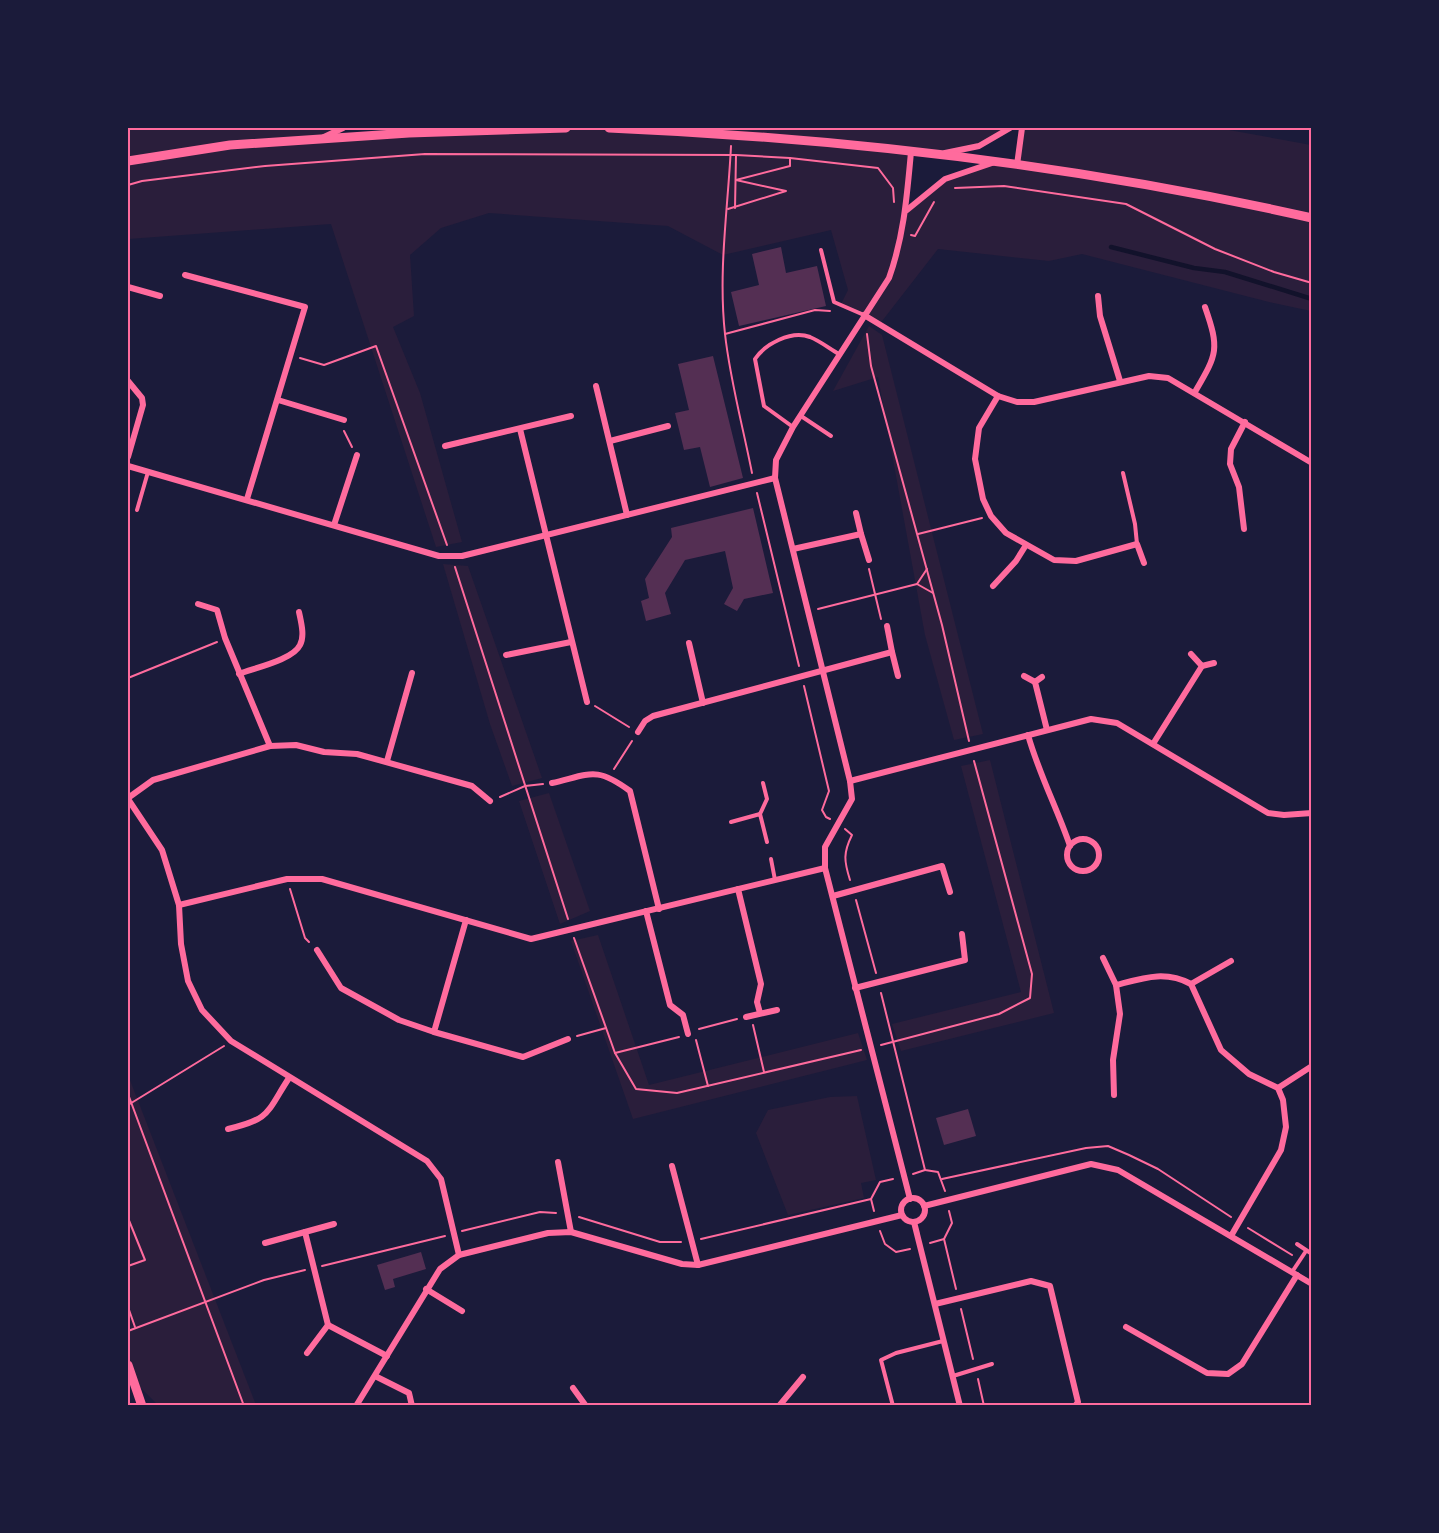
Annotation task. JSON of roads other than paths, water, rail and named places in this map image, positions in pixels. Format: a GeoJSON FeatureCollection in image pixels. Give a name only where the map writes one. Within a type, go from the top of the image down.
{"type":"FeatureCollection","features":[{"type":"Feature","properties":{"kind":"street"},"geometry":{"type":"LineString","coordinates":[[320,138],[343,128]]}},
{"type":"Feature","properties":{"kind":"street"},"geometry":{"type":"LineString","coordinates":[[128,161],[230,145],[409,130],[566,128]]}},
{"type":"Feature","properties":{"kind":"street"},"geometry":{"type":"LineString","coordinates":[[609,128],[797,140],[1017,165],[1232,200],[1311,218]]}},
{"type":"Feature","properties":{"kind":"street"},"geometry":{"type":"LineString","coordinates":[[936,155],[979,146],[1010,128]]}},
{"type":"Feature","properties":{"kind":"street"},"geometry":{"type":"LineString","coordinates":[[1017,165],[1022,128]]}},
{"type":"Feature","properties":{"kind":"street"},"geometry":{"type":"LineString","coordinates":[[910,152],[907,210],[889,278],[793,427],[776,460],[775,478],[810,611],[850,781],[852,799],[825,847],[825,867],[910,1198]]}},
{"type":"Feature","properties":{"kind":"street"},"geometry":{"type":"LineString","coordinates":[[907,210],[945,179],[994,163]]}},
{"type":"Feature","properties":{"kind":"street"},"geometry":{"type":"LineString","coordinates":[[185,275],[305,308],[247,499]]}},
{"type":"Feature","properties":{"kind":"street"},"geometry":{"type":"LineString","coordinates":[[128,287],[160,297]]}},
{"type":"Feature","properties":{"kind":"street"},"geometry":{"type":"LineString","coordinates":[[1098,296],[1100,316],[1120,381]]}},
{"type":"Feature","properties":{"kind":"street"},"geometry":{"type":"LineString","coordinates":[[1195,392],[1215,358],[1214,331],[1205,307]]}},
{"type":"Feature","properties":{"kind":"street"},"geometry":{"type":"LineString","coordinates":[[864,315],[998,396],[1017,402],[1034,402],[1149,376],[1168,378],[1311,463]]}},
{"type":"Feature","properties":{"kind":"street"},"geometry":{"type":"LineString","coordinates":[[128,381],[142,398],[143,405],[128,458]]}},
{"type":"Feature","properties":{"kind":"street"},"geometry":{"type":"LineString","coordinates":[[596,386],[627,515]]}},
{"type":"Feature","properties":{"kind":"street"},"geometry":{"type":"LineString","coordinates":[[998,396],[979,428],[975,459],[983,499],[991,516],[1006,533],[1054,560],[1076,561],[1137,544],[1144,563]]}},
{"type":"Feature","properties":{"kind":"street"},"geometry":{"type":"LineString","coordinates":[[278,400],[344,420]]}},
{"type":"Feature","properties":{"kind":"street"},"geometry":{"type":"LineString","coordinates":[[445,446],[571,416]]}},
{"type":"Feature","properties":{"kind":"street"},"geometry":{"type":"LineString","coordinates":[[1244,529],[1239,487],[1230,464],[1231,449],[1245,422]]}},
{"type":"Feature","properties":{"kind":"street"},"geometry":{"type":"LineString","coordinates":[[610,441],[668,426]]}},
{"type":"Feature","properties":{"kind":"street"},"geometry":{"type":"LineString","coordinates":[[520,429],[587,702]]}},
{"type":"Feature","properties":{"kind":"street"},"geometry":{"type":"LineString","coordinates":[[334,525],[357,455]]}},
{"type":"Feature","properties":{"kind":"street"},"geometry":{"type":"LineString","coordinates":[[128,466],[439,556],[462,556],[775,478]]}},
{"type":"Feature","properties":{"kind":"street"},"geometry":{"type":"LineString","coordinates":[[856,513],[869,560]]}},
{"type":"Feature","properties":{"kind":"street"},"geometry":{"type":"LineString","coordinates":[[793,549],[861,534]]}},
{"type":"Feature","properties":{"kind":"street"},"geometry":{"type":"LineString","coordinates":[[993,586],[1016,561],[1026,545]]}},
{"type":"Feature","properties":{"kind":"street"},"geometry":{"type":"LineString","coordinates":[[198,604],[217,610],[239,674],[270,746]]}},
{"type":"Feature","properties":{"kind":"street"},"geometry":{"type":"LineString","coordinates":[[239,674],[290,656],[300,646],[303,632],[299,612]]}},
{"type":"Feature","properties":{"kind":"street"},"geometry":{"type":"LineString","coordinates":[[886,626],[898,676]]}},
{"type":"Feature","properties":{"kind":"street"},"geometry":{"type":"LineString","coordinates":[[506,655],[572,642]]}},
{"type":"Feature","properties":{"kind":"street"},"geometry":{"type":"LineString","coordinates":[[689,643],[703,703]]}},
{"type":"Feature","properties":{"kind":"street"},"geometry":{"type":"LineString","coordinates":[[638,732],[645,721],[653,716],[892,652]]}},
{"type":"Feature","properties":{"kind":"street"},"geometry":{"type":"LineString","coordinates":[[1191,654],[1202,666]]}},
{"type":"Feature","properties":{"kind":"street"},"geometry":{"type":"LineString","coordinates":[[1153,744],[1202,666],[1214,663]]}},
{"type":"Feature","properties":{"kind":"street"},"geometry":{"type":"LineString","coordinates":[[387,761],[412,673]]}},
{"type":"Feature","properties":{"kind":"street"},"geometry":{"type":"LineString","coordinates":[[1024,676],[1035,682],[1047,730]]}},
{"type":"Feature","properties":{"kind":"street"},"geometry":{"type":"LineString","coordinates":[[1035,682],[1042,677]]}},
{"type":"Feature","properties":{"kind":"street"},"geometry":{"type":"LineString","coordinates":[[850,781],[1091,719],[1117,723],[1268,813],[1284,815],[1311,813]]}},
{"type":"Feature","properties":{"kind":"street"},"geometry":{"type":"LineString","coordinates":[[1028,735],[1038,771],[1056,806],[1070,846],[1068,860],[1075,868],[1084,870],[1097,862],[1099,852],[1094,843],[1078,840],[1070,846]]}},
{"type":"Feature","properties":{"kind":"street"},"geometry":{"type":"LineString","coordinates":[[459,1255],[441,1179],[427,1161],[231,1041],[202,1010],[188,981],[181,944],[179,905],[162,850],[128,799],[153,780],[270,746],[296,745],[324,752],[357,753],[387,761],[472,786],[490,801]]}},
{"type":"Feature","properties":{"kind":"street"},"geometry":{"type":"LineString","coordinates":[[552,783],[598,772],[610,776],[630,791],[659,909]]}},
{"type":"Feature","properties":{"kind":"street"},"geometry":{"type":"LineString","coordinates":[[833,896],[942,866],[950,892]]}},
{"type":"Feature","properties":{"kind":"street"},"geometry":{"type":"LineString","coordinates":[[179,905],[287,879],[322,879],[531,939],[572,931],[825,867]]}},
{"type":"Feature","properties":{"kind":"street"},"geometry":{"type":"LineString","coordinates":[[738,889],[761,984],[757,1002],[760,1013]]}},
{"type":"Feature","properties":{"kind":"street"},"geometry":{"type":"LineString","coordinates":[[646,911],[670,1005],[682,1015],[688,1034]]}},
{"type":"Feature","properties":{"kind":"street"},"geometry":{"type":"LineString","coordinates":[[434,1032],[466,920]]}},
{"type":"Feature","properties":{"kind":"street"},"geometry":{"type":"LineString","coordinates":[[855,988],[965,960],[962,934]]}},
{"type":"Feature","properties":{"kind":"street"},"geometry":{"type":"LineString","coordinates":[[318,950],[341,988],[399,1020],[523,1057],[568,1040]]}},
{"type":"Feature","properties":{"kind":"street"},"geometry":{"type":"LineString","coordinates":[[1103,958],[1116,985],[1120,1014],[1113,1060],[1114,1095]]}},
{"type":"Feature","properties":{"kind":"street"},"geometry":{"type":"LineString","coordinates":[[1191,984],[1231,961]]}},
{"type":"Feature","properties":{"kind":"street"},"geometry":{"type":"LineString","coordinates":[[1116,985],[1159,974],[1179,977],[1191,984],[1221,1050],[1249,1074],[1278,1088],[1284,1100],[1286,1127],[1281,1150],[1231,1236]]}},
{"type":"Feature","properties":{"kind":"street"},"geometry":{"type":"LineString","coordinates":[[746,1017],[777,1010]]}},
{"type":"Feature","properties":{"kind":"street"},"geometry":{"type":"LineString","coordinates":[[1278,1088],[1311,1066]]}},
{"type":"Feature","properties":{"kind":"street"},"geometry":{"type":"LineString","coordinates":[[228,1129],[253,1123],[265,1117],[289,1078]]}},
{"type":"Feature","properties":{"kind":"street"},"geometry":{"type":"LineString","coordinates":[[558,1162],[571,1232]]}},
{"type":"Feature","properties":{"kind":"street"},"geometry":{"type":"LineString","coordinates":[[924,1206],[1091,1164],[1118,1170],[1311,1284]]}},
{"type":"Feature","properties":{"kind":"street"},"geometry":{"type":"LineString","coordinates":[[672,1166],[698,1265]]}},
{"type":"Feature","properties":{"kind":"street"},"geometry":{"type":"LineString","coordinates":[[910,1198],[917,1199],[924,1206],[923,1217],[914,1222],[907,1221],[902,1215],[903,1203],[910,1198]]}},
{"type":"Feature","properties":{"kind":"street"},"geometry":{"type":"LineString","coordinates":[[356,1406],[426,1289],[440,1269],[459,1255],[548,1233],[571,1232],[682,1264],[698,1265],[902,1215]]}},
{"type":"Feature","properties":{"kind":"street"},"geometry":{"type":"LineString","coordinates":[[914,1222],[922,1246],[960,1406]]}},
{"type":"Feature","properties":{"kind":"street"},"geometry":{"type":"LineString","coordinates":[[265,1243],[334,1224]]}},
{"type":"Feature","properties":{"kind":"street"},"geometry":{"type":"LineString","coordinates":[[305,1232],[328,1325],[387,1356]]}},
{"type":"Feature","properties":{"kind":"street"},"geometry":{"type":"LineString","coordinates":[[1126,1327],[1207,1373],[1228,1374],[1242,1364],[1295,1274]]}},
{"type":"Feature","properties":{"kind":"street"},"geometry":{"type":"LineString","coordinates":[[935,1304],[1031,1281],[1050,1286],[1078,1402],[1075,1406]]}},
{"type":"Feature","properties":{"kind":"street"},"geometry":{"type":"LineString","coordinates":[[426,1289],[462,1311]]}},
{"type":"Feature","properties":{"kind":"street"},"geometry":{"type":"LineString","coordinates":[[307,1353],[328,1325]]}},
{"type":"Feature","properties":{"kind":"street"},"geometry":{"type":"LineString","coordinates":[[128,1365],[130,1382],[142,1406]]}},
{"type":"Feature","properties":{"kind":"street"},"geometry":{"type":"LineString","coordinates":[[375,1376],[409,1393],[412,1406]]}},
{"type":"Feature","properties":{"kind":"street"},"geometry":{"type":"LineString","coordinates":[[779,1406],[803,1377]]}},
{"type":"Feature","properties":{"kind":"street"},"geometry":{"type":"LineString","coordinates":[[573,1388],[586,1406]]}},
{"type":"Feature","properties":{"kind":"street"},"geometry":{"type":"LineString","coordinates":[[137,1393],[150,1406]]}},
{"type":"Feature","properties":{"kind":"lane"},"geometry":{"type":"LineString","coordinates":[[821,250],[831,298],[840,306],[864,315]]}},
{"type":"Feature","properties":{"kind":"lane"},"geometry":{"type":"LineString","coordinates":[[793,427],[764,406],[755,359],[763,348],[773,342],[799,335],[810,337],[839,354]]}},
{"type":"Feature","properties":{"kind":"lane"},"geometry":{"type":"LineString","coordinates":[[800,415],[831,436]]}},
{"type":"Feature","properties":{"kind":"lane"},"geometry":{"type":"LineString","coordinates":[[137,510],[148,472]]}},
{"type":"Feature","properties":{"kind":"lane"},"geometry":{"type":"LineString","coordinates":[[1123,473],[1135,524],[1137,544]]}},
{"type":"Feature","properties":{"kind":"lane"},"geometry":{"type":"LineString","coordinates":[[763,783],[767,800],[760,814],[767,842]]}},
{"type":"Feature","properties":{"kind":"lane"},"geometry":{"type":"LineString","coordinates":[[731,822],[760,814]]}},
{"type":"Feature","properties":{"kind":"lane"},"geometry":{"type":"LineString","coordinates":[[771,859],[775,880]]}},
{"type":"Feature","properties":{"kind":"lane"},"geometry":{"type":"LineString","coordinates":[[1297,1244],[1311,1254]]}},
{"type":"Feature","properties":{"kind":"lane"},"geometry":{"type":"LineString","coordinates":[[1295,1274],[1306,1251]]}},
{"type":"Feature","properties":{"kind":"lane"},"geometry":{"type":"LineString","coordinates":[[893,1406],[881,1360],[896,1353],[944,1341]]}},
{"type":"Feature","properties":{"kind":"lane"},"geometry":{"type":"LineString","coordinates":[[952,1376],[992,1364]]}},
{"type":"Feature","properties":{"kind":"waterway"},"geometry":{"type":"LineString","coordinates":[[1111,247],[1194,268],[1225,272],[1312,299]]}}]}
